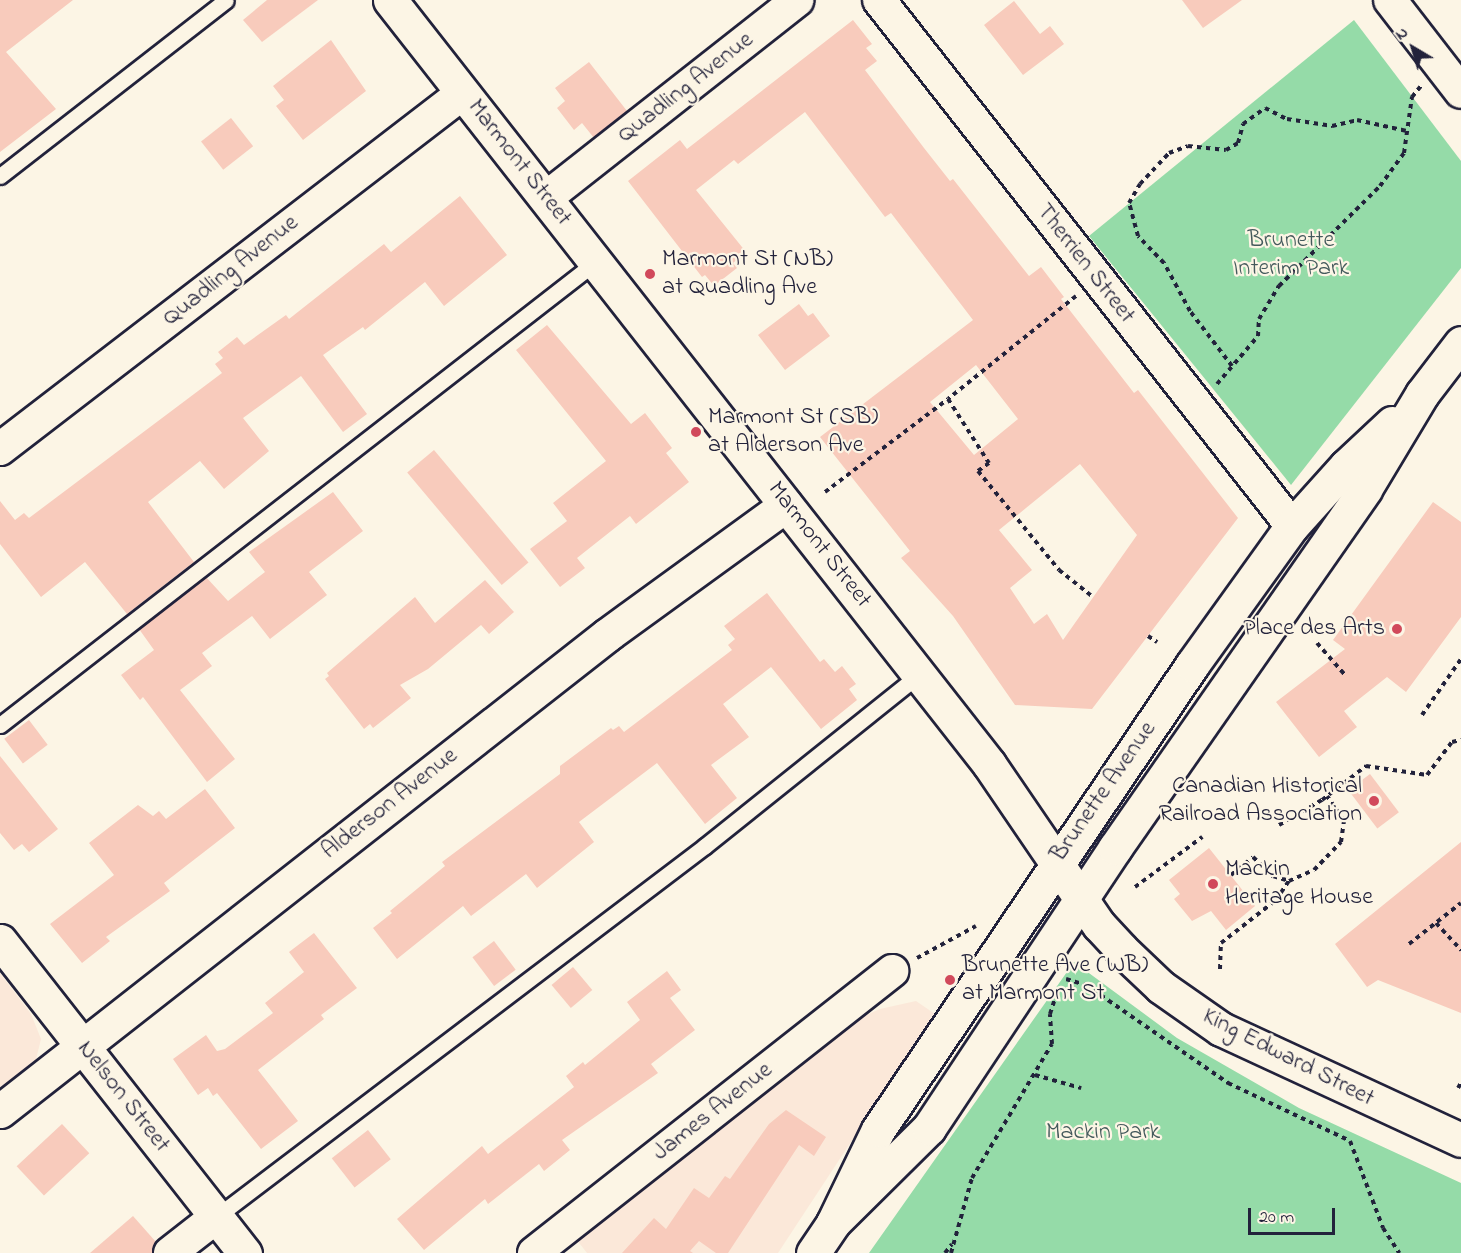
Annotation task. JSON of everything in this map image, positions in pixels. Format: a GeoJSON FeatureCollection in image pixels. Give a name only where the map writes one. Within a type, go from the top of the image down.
{"type":"FeatureCollection","features":[{"type":"Feature","properties":{"kind":"main road","name":"Marmont Street"},"geometry":{"type":"LineString","coordinates":[[390,0],[920,674],[1058,858],[1083,899]]}},
{"type":"Feature","properties":{"kind":"main road","name":"Brunette Avenue"},"geometry":{"type":"LineString","coordinates":[[833,1223],[929,1128],[1083,899],[1365,489],[1422,394],[1461,344]]}},
{"type":"Feature","properties":{"kind":"main road","name":"Brunette Avenue"},"geometry":{"type":"LineString","coordinates":[[813,1253],[833,1223],[878,1130],[1058,858],[1292,526],[1346,466],[1422,394]]}},
{"type":"Feature","properties":{"kind":"main road","name":"Alderson Avenue"},"geometry":{"type":"LineString","coordinates":[[0,1111],[607,635],[786,505]]}},
{"type":"Feature","properties":{"kind":"main road","name":"King Edward Street"},"geometry":{"type":"LineString","coordinates":[[1083,899],[1104,930],[1137,966],[1221,1029],[1461,1140]]}},
{"type":"Feature","properties":{"kind":"main road","name":"Nelson Street"},"geometry":{"type":"LineString","coordinates":[[0,941],[245,1253]]}},
{"type":"Feature","properties":{"kind":"street","name":"Quadling Avenue"},"geometry":{"type":"LineString","coordinates":[[546,198],[798,0]]}},
{"type":"Feature","properties":{"kind":"street","name":"Therrien Street"},"geometry":{"type":"LineString","coordinates":[[879,0],[1292,526]]}},
{"type":"Feature","properties":{"kind":"street"},"geometry":{"type":"LineString","coordinates":[[1390,0],[1461,92]]}},
{"type":"Feature","properties":{"kind":"street","name":"Quadling Avenue"},"geometry":{"type":"LineString","coordinates":[[0,448],[463,93]]}},
{"type":"Feature","properties":{"kind":"street","name":"James Avenue"},"geometry":{"type":"LineString","coordinates":[[534,1253],[892,971]]}},
{"type":"Feature","properties":{"kind":"street"},"geometry":{"type":"LineString","coordinates":[[170,1253],[216,1217]]}},
{"type":"Feature","properties":{"kind":"lane"},"geometry":{"type":"LineString","coordinates":[[0,176],[226,0]]}},
{"type":"Feature","properties":{"kind":"lane"},"geometry":{"type":"LineString","coordinates":[[0,725],[597,261]]}},
{"type":"Feature","properties":{"kind":"lane"},"geometry":{"type":"LineString","coordinates":[[216,1217],[705,846],[920,674]]}},
{"type":"Feature","properties":{"kind":"path"},"geometry":{"type":"LineString","coordinates":[[1200,410],[1232,366],[1258,336],[1260,319],[1279,286],[1326,243],[1392,170],[1404,153],[1412,97],[1439,63]]}},
{"type":"Feature","properties":{"kind":"path"},"geometry":{"type":"LineString","coordinates":[[1232,366],[1190,311],[1164,263],[1138,236],[1130,203],[1140,184],[1169,153],[1204,145],[1226,150],[1238,143],[1243,124],[1265,108],[1287,119],[1332,126],[1357,120],[1407,131]]}},
{"type":"Feature","properties":{"kind":"path"},"geometry":{"type":"LineString","coordinates":[[825,492],[948,399],[1097,279]]}},
{"type":"Feature","properties":{"kind":"path"},"geometry":{"type":"LineString","coordinates":[[948,399],[990,463],[978,471],[1059,570],[1093,597]]}},
{"type":"Feature","properties":{"kind":"path"},"geometry":{"type":"LineString","coordinates":[[1148,636],[1157,642]]}},
{"type":"Feature","properties":{"kind":"path"},"geometry":{"type":"LineString","coordinates":[[1317,642],[1346,676]]}},
{"type":"Feature","properties":{"kind":"path"},"geometry":{"type":"LineString","coordinates":[[1422,715],[1461,659]]}},
{"type":"Feature","properties":{"kind":"path"},"geometry":{"type":"LineString","coordinates":[[1279,825],[1327,796],[1366,766],[1427,775],[1452,742],[1461,740]]}},
{"type":"Feature","properties":{"kind":"path"},"geometry":{"type":"LineString","coordinates":[[1220,969],[1221,943],[1276,900],[1289,881],[1314,870],[1341,842],[1344,821],[1327,796]]}},
{"type":"Feature","properties":{"kind":"path"},"geometry":{"type":"LineString","coordinates":[[1135,887],[1202,837]]}},
{"type":"Feature","properties":{"kind":"path"},"geometry":{"type":"LineString","coordinates":[[1231,875],[1253,857],[1273,876],[1289,881]]}},
{"type":"Feature","properties":{"kind":"path"},"geometry":{"type":"LineString","coordinates":[[1409,944],[1461,903]]}},
{"type":"Feature","properties":{"kind":"path"},"geometry":{"type":"LineString","coordinates":[[1436,923],[1461,950]]}},
{"type":"Feature","properties":{"kind":"path"},"geometry":{"type":"LineString","coordinates":[[892,971],[980,924]]}},
{"type":"Feature","properties":{"kind":"path"},"geometry":{"type":"LineString","coordinates":[[1058,979],[1077,980],[1228,1083],[1350,1141],[1383,1228],[1400,1253]]}},
{"type":"Feature","properties":{"kind":"path"},"geometry":{"type":"LineString","coordinates":[[951,1253],[972,1178],[1052,1044],[1050,1014],[1056,996]]}},
{"type":"Feature","properties":{"kind":"path"},"geometry":{"type":"LineString","coordinates":[[1035,1075],[1082,1088]]}},
{"type":"Feature","properties":{"kind":"path"},"geometry":{"type":"LineString","coordinates":[[1458,1088],[1461,1083]]}},
{"type":"Feature","properties":{"kind":"path"},"geometry":{"type":"LineString","coordinates":[[945,1253],[952,1244]]}},
{"type":"Feature","properties":{"kind":"shaded area"},"geometry":{"type":"Polygon","coordinates":[[[0,973],[31,1014],[41,1039],[36,1059],[0,1089],[0,973]]]}},
{"type":"Feature","properties":{"kind":"shaded area"},"geometry":{"type":"Polygon","coordinates":[[[916,1001],[935,1014],[778,1253],[587,1253],[573,1235],[848,1023],[880,1009],[916,1001]]]}},
{"type":"Feature","properties":{"kind":"green space","name":"Brunette Interim Park"},"geometry":{"type":"Polygon","coordinates":[[[1354,20],[1461,161],[1461,268],[1291,485],[1089,236],[1354,20]]]}},
{"type":"Feature","properties":{"kind":"green space","name":"Mackin Park"},"geometry":{"type":"Polygon","coordinates":[[[1074,962],[1177,1038],[1299,1108],[1461,1183],[1461,1253],[869,1253],[1074,962]]]}},
{"type":"Feature","properties":{"kind":"building"},"geometry":{"type":"Polygon","coordinates":[[[0,0],[73,0],[6,52],[56,109],[0,152],[0,0]]]}},
{"type":"Feature","properties":{"kind":"building"},"geometry":{"type":"Polygon","coordinates":[[[267,0],[318,0],[262,42],[243,20],[267,0]]]}},
{"type":"Feature","properties":{"kind":"building"},"geometry":{"type":"Polygon","coordinates":[[[1182,0],[1242,0],[1203,28],[1182,0]]]}},
{"type":"Feature","properties":{"kind":"building"},"geometry":{"type":"Polygon","coordinates":[[[1014,1],[1040,34],[1050,26],[1064,44],[1023,75],[984,25],[1014,1]]]}},
{"type":"Feature","properties":{"kind":"building"},"geometry":{"type":"Polygon","coordinates":[[[853,20],[872,44],[866,48],[877,61],[865,70],[924,148],[950,181],[953,179],[1029,276],[1041,267],[1064,297],[1061,299],[1134,393],[1138,390],[1238,518],[1092,709],[1015,705],[953,616],[901,558],[910,551],[820,437],[973,320],[891,213],[885,217],[805,112],[738,164],[734,160],[696,190],[746,252],[733,263],[737,268],[714,286],[705,275],[702,277],[628,181],[680,140],[687,149],[853,20]],[[976,365],[930,402],[974,455],[1018,419],[976,365]],[[1080,464],[999,530],[1032,570],[1010,588],[1034,624],[1047,614],[1063,640],[1137,535],[1080,464]]]}},
{"type":"Feature","properties":{"kind":"building"},"geometry":{"type":"Polygon","coordinates":[[[331,40],[366,91],[303,140],[276,106],[284,100],[273,86],[331,40]]]}},
{"type":"Feature","properties":{"kind":"building"},"geometry":{"type":"Polygon","coordinates":[[[589,62],[627,111],[594,138],[582,123],[574,130],[557,108],[565,101],[555,88],[589,62]]]}},
{"type":"Feature","properties":{"kind":"building"},"geometry":{"type":"Polygon","coordinates":[[[231,118],[253,146],[223,170],[201,141],[231,118]]]}},
{"type":"Feature","properties":{"kind":"building"},"geometry":{"type":"Polygon","coordinates":[[[460,196],[507,255],[444,306],[425,282],[365,330],[363,327],[323,355],[367,414],[343,432],[301,376],[243,418],[269,451],[224,489],[200,461],[148,502],[194,562],[127,614],[85,562],[41,597],[0,544],[0,501],[15,520],[24,513],[29,518],[222,373],[215,364],[223,358],[218,352],[237,337],[244,345],[286,315],[289,319],[384,244],[391,252],[460,196]]]}},
{"type":"Feature","properties":{"kind":"building"},"geometry":{"type":"Polygon","coordinates":[[[799,304],[808,316],[813,313],[830,336],[785,370],[758,335],[799,304]]]}},
{"type":"Feature","properties":{"kind":"building"},"geometry":{"type":"Polygon","coordinates":[[[547,325],[631,424],[645,413],[672,448],[666,453],[689,482],[636,524],[630,516],[577,558],[585,568],[560,587],[530,549],[567,521],[553,503],[606,461],[516,350],[547,325]]]}},
{"type":"Feature","properties":{"kind":"building"},"geometry":{"type":"Polygon","coordinates":[[[434,450],[528,563],[502,585],[407,472],[434,450]]]}},
{"type":"Feature","properties":{"kind":"building"},"geometry":{"type":"Polygon","coordinates":[[[333,492],[363,531],[309,572],[327,595],[270,639],[252,616],[202,653],[212,666],[180,690],[235,759],[207,782],[143,697],[140,700],[121,675],[154,650],[139,629],[206,577],[228,601],[265,572],[249,552],[333,492]]]}},
{"type":"Feature","properties":{"kind":"building","name":"Place des Arts"},"geometry":{"type":"Polygon","coordinates":[[[1433,502],[1461,522],[1461,617],[1406,692],[1387,677],[1344,711],[1357,727],[1319,757],[1276,702],[1345,649],[1333,640],[1433,502]]]}},
{"type":"Feature","properties":{"kind":"building"},"geometry":{"type":"Polygon","coordinates":[[[485,580],[514,612],[489,634],[481,625],[428,669],[400,685],[411,698],[373,728],[370,724],[364,729],[325,679],[329,676],[327,673],[415,597],[435,623],[485,580]]]}},
{"type":"Feature","properties":{"kind":"building"},"geometry":{"type":"Polygon","coordinates":[[[767,593],[820,662],[824,659],[835,672],[842,666],[856,684],[849,689],[857,700],[821,729],[771,667],[723,704],[749,737],[711,765],[737,798],[705,824],[657,763],[579,822],[594,842],[537,888],[526,874],[471,916],[463,906],[397,959],[373,928],[392,913],[390,911],[445,866],[442,862],[560,774],[560,766],[611,728],[613,730],[619,726],[624,732],[732,650],[728,645],[735,639],[724,626],[767,593]]]}},
{"type":"Feature","properties":{"kind":"building"},"geometry":{"type":"Polygon","coordinates":[[[29,720],[48,745],[23,763],[4,739],[29,720]]]}},
{"type":"Feature","properties":{"kind":"building"},"geometry":{"type":"Polygon","coordinates":[[[0,756],[58,829],[29,852],[22,844],[14,850],[0,833],[0,756]]]}},
{"type":"Feature","properties":{"kind":"building","name":"Canadian Historical Railroad Association"},"geometry":{"type":"Polygon","coordinates":[[[1370,774],[1399,812],[1377,829],[1348,790],[1370,774]]]}},
{"type":"Feature","properties":{"kind":"building"},"geometry":{"type":"Polygon","coordinates":[[[205,789],[235,828],[164,883],[170,891],[106,937],[110,941],[82,963],[50,924],[114,875],[89,843],[138,805],[153,816],[159,811],[166,819],[205,789]]]}},
{"type":"Feature","properties":{"kind":"building"},"geometry":{"type":"Polygon","coordinates":[[[1461,842],[1461,1013],[1378,980],[1367,987],[1335,944],[1461,842]]]}},
{"type":"Feature","properties":{"kind":"building"},"geometry":{"type":"Polygon","coordinates":[[[1209,848],[1255,906],[1226,930],[1211,911],[1192,921],[1174,899],[1180,894],[1169,880],[1209,848]]]}},
{"type":"Feature","properties":{"kind":"building"},"geometry":{"type":"Polygon","coordinates":[[[314,933],[357,988],[321,1015],[324,1019],[258,1070],[298,1121],[261,1149],[217,1093],[213,1096],[208,1088],[198,1095],[173,1059],[206,1035],[217,1051],[225,1049],[273,1013],[265,1003],[304,972],[289,952],[314,933]]]}},
{"type":"Feature","properties":{"kind":"building"},"geometry":{"type":"Polygon","coordinates":[[[494,941],[516,970],[494,986],[472,957],[494,941]]]}},
{"type":"Feature","properties":{"kind":"building"},"geometry":{"type":"Polygon","coordinates":[[[573,967],[592,990],[571,1008],[552,985],[573,967]]]}},
{"type":"Feature","properties":{"kind":"building"},"geometry":{"type":"Polygon","coordinates":[[[667,971],[681,990],[670,998],[695,1030],[651,1064],[658,1073],[562,1140],[570,1150],[544,1171],[539,1164],[488,1204],[485,1199],[424,1250],[397,1219],[482,1146],[488,1154],[574,1087],[566,1076],[583,1062],[585,1065],[640,1020],[627,1002],[667,971]]]}},
{"type":"Feature","properties":{"kind":"building"},"geometry":{"type":"Polygon","coordinates":[[[786,1110],[826,1137],[814,1156],[799,1145],[728,1253],[716,1253],[699,1241],[690,1251],[693,1253],[622,1253],[654,1218],[666,1229],[694,1188],[709,1198],[725,1176],[730,1179],[769,1124],[786,1110]]]}},
{"type":"Feature","properties":{"kind":"building"},"geometry":{"type":"Polygon","coordinates":[[[62,1124],[89,1153],[44,1196],[17,1166],[62,1124]]]}},
{"type":"Feature","properties":{"kind":"building"},"geometry":{"type":"Polygon","coordinates":[[[368,1130],[391,1159],[355,1187],[332,1158],[368,1130]]]}},
{"type":"Feature","properties":{"kind":"building"},"geometry":{"type":"Polygon","coordinates":[[[133,1216],[156,1242],[152,1253],[90,1253],[133,1216]]]}},
{"type":"Feature","properties":{"kind":"place","name":"Marmont St (NB) at Quadling Ave"},"geometry":{"type":"Point","coordinates":[650,274]}},
{"type":"Feature","properties":{"kind":"place","name":"Marmont St (SB) at Alderson Ave"},"geometry":{"type":"Point","coordinates":[696,432]}},
{"type":"Feature","properties":{"kind":"place","name":"Place des Arts"},"geometry":{"type":"Point","coordinates":[1397,629]}},
{"type":"Feature","properties":{"kind":"place","name":"Canadian Historical Railroad Association"},"geometry":{"type":"Point","coordinates":[1374,801]}},
{"type":"Feature","properties":{"kind":"place","name":"Mackin Heritage House"},"geometry":{"type":"Point","coordinates":[1213,884]}},
{"type":"Feature","properties":{"kind":"place","name":"Brunette Ave (WB) at Marmont St"},"geometry":{"type":"Point","coordinates":[950,980]}}]}
